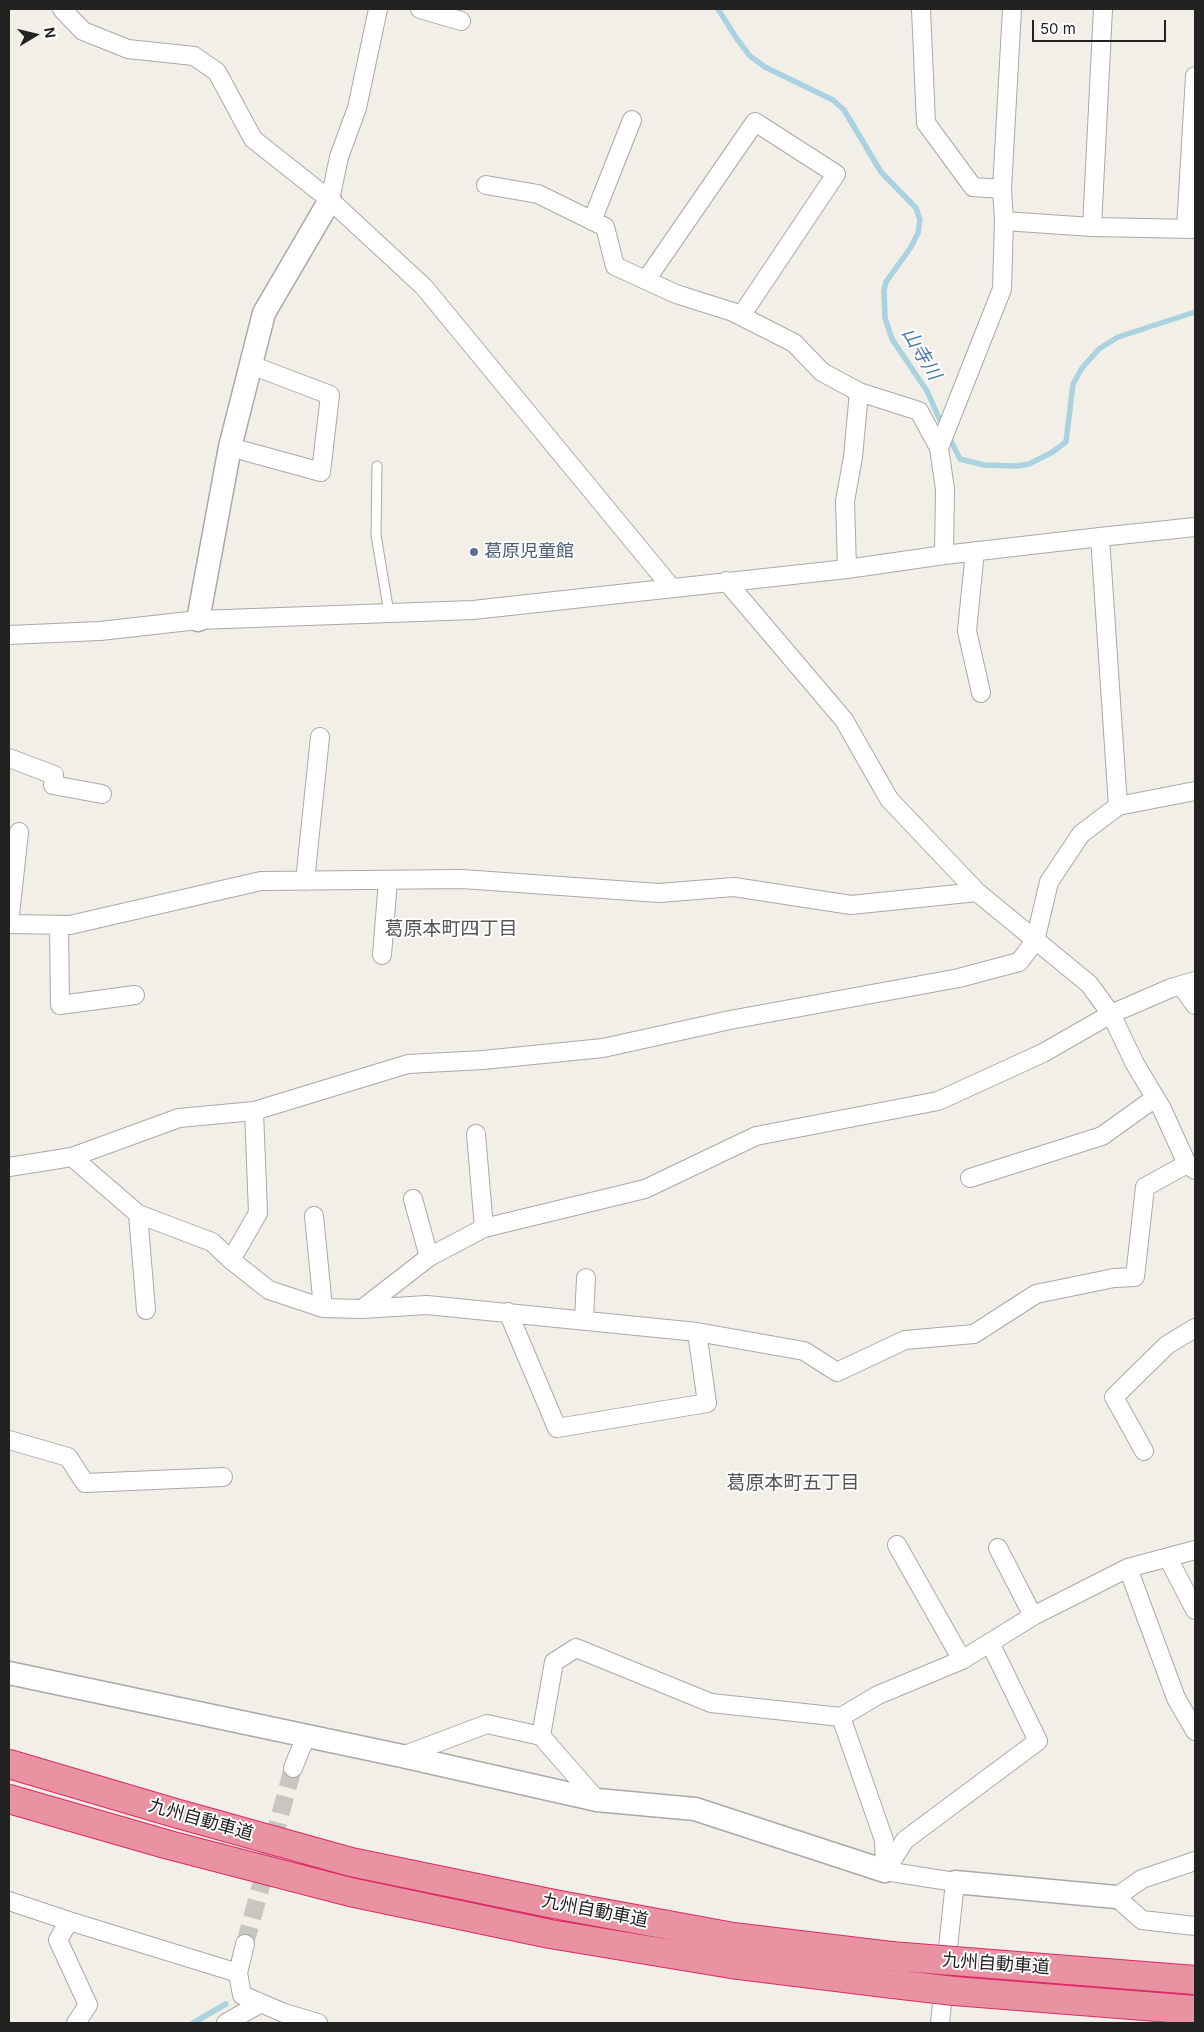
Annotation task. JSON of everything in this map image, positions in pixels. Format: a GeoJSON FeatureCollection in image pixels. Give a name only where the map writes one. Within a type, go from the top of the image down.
{"type":"FeatureCollection","features":[{"type":"Feature","properties":{"kind":"highway","name":"九州自動車道"},"geometry":{"type":"LineString","coordinates":[[9,1764],[351,1862],[554,1904],[733,1937],[891,1956],[1195,1980]]}},
{"type":"Feature","properties":{"kind":"highway","name":"九州自動車道"},"geometry":{"type":"LineString","coordinates":[[9,1799],[169,1845],[350,1892],[550,1934],[731,1964],[893,1984],[954,1991],[1195,2010]]}},
{"type":"Feature","properties":{"kind":"street"},"geometry":{"type":"LineString","coordinates":[[62,9],[83,31],[128,49],[194,56],[217,72],[253,139],[330,200],[424,287],[671,587]]}},
{"type":"Feature","properties":{"kind":"street"},"geometry":{"type":"LineString","coordinates":[[198,620],[230,447],[264,313],[330,200],[339,157],[357,108],[378,9]]}},
{"type":"Feature","properties":{"kind":"street"},"geometry":{"type":"LineString","coordinates":[[420,9],[461,20]]}},
{"type":"Feature","properties":{"kind":"street"},"geometry":{"type":"LineString","coordinates":[[921,9],[926,123],[973,187],[1002,189]]}},
{"type":"Feature","properties":{"kind":"street"},"geometry":{"type":"LineString","coordinates":[[940,446],[1002,289],[1004,221],[1002,189],[1012,9]]}},
{"type":"Feature","properties":{"kind":"street"},"geometry":{"type":"LineString","coordinates":[[1092,227],[1103,9]]}},
{"type":"Feature","properties":{"kind":"street"},"geometry":{"type":"LineString","coordinates":[[1004,221],[1092,227],[1191,229],[1195,76]]}},
{"type":"Feature","properties":{"kind":"street"},"geometry":{"type":"LineString","coordinates":[[592,221],[632,120]]}},
{"type":"Feature","properties":{"kind":"street"},"geometry":{"type":"LineString","coordinates":[[646,280],[755,122],[836,174],[741,316]]}},
{"type":"Feature","properties":{"kind":"street"},"geometry":{"type":"LineString","coordinates":[[486,185],[538,194],[605,227],[614,266],[676,294],[741,316],[794,343],[822,372],[859,392],[919,411],[940,446],[945,489],[944,555]]}},
{"type":"Feature","properties":{"kind":"street"},"geometry":{"type":"LineString","coordinates":[[230,447],[321,472],[330,395],[250,365]]}},
{"type":"Feature","properties":{"kind":"street"},"geometry":{"type":"LineString","coordinates":[[846,569],[844,501],[853,457],[859,392]]}},
{"type":"Feature","properties":{"kind":"street"},"geometry":{"type":"LineString","coordinates":[[9,635],[100,631],[198,620],[473,610],[846,569],[974,551],[1195,528]]}},
{"type":"Feature","properties":{"kind":"street"},"geometry":{"type":"LineString","coordinates":[[1100,537],[1118,806]]}},
{"type":"Feature","properties":{"kind":"street"},"geometry":{"type":"LineString","coordinates":[[974,551],[967,631],[981,693]]}},
{"type":"Feature","properties":{"kind":"street"},"geometry":{"type":"LineString","coordinates":[[72,1157],[138,1214],[212,1242],[231,1260],[269,1290],[323,1308],[362,1309],[428,1304],[698,1332],[804,1351],[837,1372],[905,1340],[974,1334],[1036,1294],[1114,1278],[1135,1277],[1145,1187],[1191,1167],[1110,1014],[1089,984],[977,892],[889,799],[844,720],[726,581]]}},
{"type":"Feature","properties":{"kind":"street"},"geometry":{"type":"LineString","coordinates":[[305,881],[320,737]]}},
{"type":"Feature","properties":{"kind":"street"},"geometry":{"type":"LineString","coordinates":[[9,758],[54,775],[53,785],[102,794]]}},
{"type":"Feature","properties":{"kind":"street"},"geometry":{"type":"LineString","coordinates":[[9,1167],[72,1157],[179,1118],[254,1111],[408,1064],[483,1060],[603,1048],[730,1020],[959,978],[1019,962],[1035,941],[1049,882],[1081,834],[1118,806],[1195,791]]}},
{"type":"Feature","properties":{"kind":"street"},"geometry":{"type":"LineString","coordinates":[[18,832],[9,924],[70,925],[261,881],[462,879],[659,892],[734,887],[852,904],[977,892]]}},
{"type":"Feature","properties":{"kind":"street"},"geometry":{"type":"LineString","coordinates":[[382,955],[388,880]]}},
{"type":"Feature","properties":{"kind":"street"},"geometry":{"type":"LineString","coordinates":[[59,925],[60,1005],[135,995]]}},
{"type":"Feature","properties":{"kind":"street"},"geometry":{"type":"LineString","coordinates":[[362,1309],[429,1257],[484,1228],[645,1190],[756,1136],[938,1101],[1043,1053],[1110,1014],[1170,988],[1188,983],[1195,1005]]}},
{"type":"Feature","properties":{"kind":"street"},"geometry":{"type":"LineString","coordinates":[[970,1178],[1102,1136],[1155,1098]]}},
{"type":"Feature","properties":{"kind":"street"},"geometry":{"type":"LineString","coordinates":[[231,1260],[258,1213],[254,1111]]}},
{"type":"Feature","properties":{"kind":"street"},"geometry":{"type":"LineString","coordinates":[[476,1134],[484,1228]]}},
{"type":"Feature","properties":{"kind":"street"},"geometry":{"type":"LineString","coordinates":[[413,1199],[429,1257]]}},
{"type":"Feature","properties":{"kind":"street"},"geometry":{"type":"LineString","coordinates":[[138,1214],[146,1310]]}},
{"type":"Feature","properties":{"kind":"street"},"geometry":{"type":"LineString","coordinates":[[314,1216],[323,1308]]}},
{"type":"Feature","properties":{"kind":"street"},"geometry":{"type":"LineString","coordinates":[[584,1319],[586,1278]]}},
{"type":"Feature","properties":{"kind":"street"},"geometry":{"type":"LineString","coordinates":[[508,1312],[557,1428],[707,1403],[698,1332]]}},
{"type":"Feature","properties":{"kind":"street"},"geometry":{"type":"LineString","coordinates":[[1144,1450],[1114,1397],[1167,1345],[1195,1328]]}},
{"type":"Feature","properties":{"kind":"street"},"geometry":{"type":"LineString","coordinates":[[9,1440],[68,1458],[85,1483],[223,1477]]}},
{"type":"Feature","properties":{"kind":"street"},"geometry":{"type":"LineString","coordinates":[[897,1545],[962,1660]]}},
{"type":"Feature","properties":{"kind":"street"},"geometry":{"type":"LineString","coordinates":[[998,1548],[1033,1616]]}},
{"type":"Feature","properties":{"kind":"street"},"geometry":{"type":"LineString","coordinates":[[540,1736],[554,1662],[576,1648],[711,1703],[841,1717],[878,1695],[962,1660],[1033,1616],[1128,1568],[1195,1550]]}},
{"type":"Feature","properties":{"kind":"street"},"geometry":{"type":"LineString","coordinates":[[1168,1558],[1195,1610]]}},
{"type":"Feature","properties":{"kind":"street"},"geometry":{"type":"LineString","coordinates":[[1128,1568],[1176,1698],[1195,1731]]}},
{"type":"Feature","properties":{"kind":"street"},"geometry":{"type":"LineString","coordinates":[[885,1871],[905,1840],[1038,1741],[990,1643]]}},
{"type":"Feature","properties":{"kind":"street"},"geometry":{"type":"LineString","coordinates":[[9,1673],[402,1756],[597,1800],[695,1810],[885,1871],[955,1882],[1116,1897],[1142,1920],[1195,1926]]}},
{"type":"Feature","properties":{"kind":"street"},"geometry":{"type":"LineString","coordinates":[[841,1717],[884,1840],[885,1871]]}},
{"type":"Feature","properties":{"kind":"street"},"geometry":{"type":"LineString","coordinates":[[402,1756],[487,1724],[540,1736],[597,1800]]}},
{"type":"Feature","properties":{"kind":"street"},"geometry":{"type":"LineString","coordinates":[[293,1768],[306,1736]]}},
{"type":"Feature","properties":{"kind":"street"},"geometry":{"type":"LineString","coordinates":[[1116,1897],[1142,1879],[1195,1861]]}},
{"type":"Feature","properties":{"kind":"street"},"geometry":{"type":"LineString","coordinates":[[940,2023],[955,1882]]}},
{"type":"Feature","properties":{"kind":"street"},"geometry":{"type":"LineString","coordinates":[[9,1901],[238,1973]]}},
{"type":"Feature","properties":{"kind":"street"},"geometry":{"type":"LineString","coordinates":[[69,1921],[58,1940],[88,2005],[76,2023]]}},
{"type":"Feature","properties":{"kind":"street"},"geometry":{"type":"LineString","coordinates":[[245,1944],[238,1973],[242,1995],[284,2013],[318,2023]]}},
{"type":"Feature","properties":{"kind":"street"},"geometry":{"type":"LineString","coordinates":[[226,2023],[261,2004]]}},
{"type":"Feature","properties":{"kind":"lane"},"geometry":{"type":"LineString","coordinates":[[378,466],[376,535],[389,613]]}},
{"type":"Feature","properties":{"kind":"waterway","name":"山寺川"},"geometry":{"type":"LineString","coordinates":[[718,9],[750,56],[765,67],[833,100],[844,110],[881,172],[916,208],[920,220],[918,233],[911,247],[886,282],[884,290],[885,318],[892,339],[927,391],[943,427]]}},
{"type":"Feature","properties":{"kind":"waterway","name":"山寺川"},"geometry":{"type":"LineString","coordinates":[[948,435],[960,459],[984,465],[1017,466],[1029,464],[1051,453],[1066,442],[1073,384],[1082,368],[1099,349],[1118,337],[1195,312]]}},
{"type":"Feature","properties":{"kind":"waterway"},"geometry":{"type":"LineString","coordinates":[[193,2023],[226,2004]]}},
{"type":"Feature","properties":{"kind":"tunnel"},"geometry":{"type":"LineString","coordinates":[[245,1944],[293,1768]]}},
{"type":"Feature","properties":{"kind":"place","name":"葛原児童館"},"geometry":{"type":"Point","coordinates":[474,552]}},
{"type":"Feature","properties":{"kind":"district","name":"葛原本町四丁目"},"geometry":{"type":"Point","coordinates":[451,929]}},
{"type":"Feature","properties":{"kind":"district","name":"葛原本町五丁目"},"geometry":{"type":"Point","coordinates":[793,1483]}}]}
